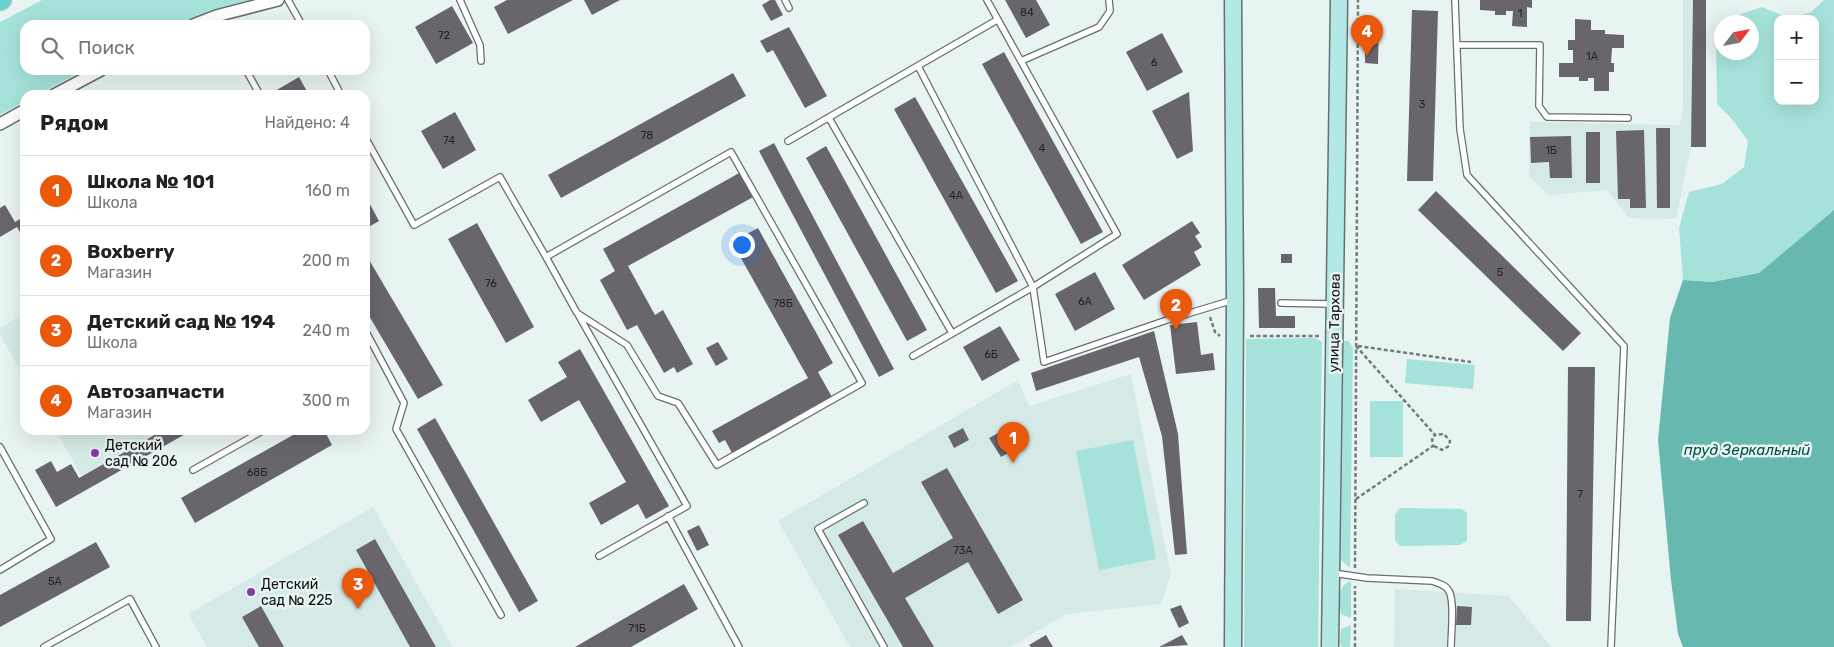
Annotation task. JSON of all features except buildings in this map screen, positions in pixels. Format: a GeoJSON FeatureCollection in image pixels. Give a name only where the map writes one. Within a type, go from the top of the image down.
{"type":"FeatureCollection","features":[{"type":"Feature","properties":{"kind":"main road"},"geometry":{"type":"LineString","coordinates":[[1233,0],[1235,300],[1233,647]]}},
{"type":"Feature","properties":{"kind":"main road","name":"улица Тархова"},"geometry":{"type":"LineString","coordinates":[[1330,647],[1339,0]]}},
{"type":"Feature","properties":{"kind":"street"},"geometry":{"type":"LineString","coordinates":[[218,20],[278,0]]}},
{"type":"Feature","properties":{"kind":"street"},"geometry":{"type":"LineString","coordinates":[[63,90],[92,75]]}},
{"type":"Feature","properties":{"kind":"street"},"geometry":{"type":"LineString","coordinates":[[0,124],[20,113]]}},
{"type":"Feature","properties":{"kind":"lane"},"geometry":{"type":"LineString","coordinates":[[288,0],[299,20]]}},
{"type":"Feature","properties":{"kind":"lane"},"geometry":{"type":"LineString","coordinates":[[460,0],[480,45],[482,61]]}},
{"type":"Feature","properties":{"kind":"lane"},"geometry":{"type":"LineString","coordinates":[[785,0],[789,8]]}},
{"type":"Feature","properties":{"kind":"lane"},"geometry":{"type":"LineString","coordinates":[[913,356],[1033,287],[1117,234],[987,0]]}},
{"type":"Feature","properties":{"kind":"lane"},"geometry":{"type":"LineString","coordinates":[[1020,62],[1099,27],[1110,11],[1109,0]]}},
{"type":"Feature","properties":{"kind":"lane"},"geometry":{"type":"LineString","coordinates":[[1455,0],[1460,128],[1467,175],[1624,346],[1611,647]]}},
{"type":"Feature","properties":{"kind":"lane"},"geometry":{"type":"LineString","coordinates":[[788,142],[997,20]]}},
{"type":"Feature","properties":{"kind":"lane"},"geometry":{"type":"LineString","coordinates":[[1457,45],[1540,45],[1539,106],[1546,117],[1628,118]]}},
{"type":"Feature","properties":{"kind":"lane"},"geometry":{"type":"LineString","coordinates":[[918,66],[1033,287],[1044,362],[1235,300]]}},
{"type":"Feature","properties":{"kind":"lane"},"geometry":{"type":"LineString","coordinates":[[249,75],[257,90]]}},
{"type":"Feature","properties":{"kind":"lane"},"geometry":{"type":"LineString","coordinates":[[331,75],[339,90]]}},
{"type":"Feature","properties":{"kind":"lane"},"geometry":{"type":"LineString","coordinates":[[829,118],[952,333]]}},
{"type":"Feature","properties":{"kind":"lane"},"geometry":{"type":"LineString","coordinates":[[370,146],[414,225],[500,177],[688,506],[599,556]]}},
{"type":"Feature","properties":{"kind":"lane"},"geometry":{"type":"LineString","coordinates":[[546,257],[731,152],[862,383],[717,465],[678,403],[658,396],[627,346],[577,313]]}},
{"type":"Feature","properties":{"kind":"lane"},"geometry":{"type":"LineString","coordinates":[[1281,303],[1334,304]]}},
{"type":"Feature","properties":{"kind":"lane"},"geometry":{"type":"LineString","coordinates":[[370,339],[404,403],[396,429],[501,615]]}},
{"type":"Feature","properties":{"kind":"lane"},"geometry":{"type":"LineString","coordinates":[[192,470],[255,435]]}},
{"type":"Feature","properties":{"kind":"lane"},"geometry":{"type":"LineString","coordinates":[[0,447],[52,538],[0,570]]}},
{"type":"Feature","properties":{"kind":"lane"},"geometry":{"type":"LineString","coordinates":[[864,503],[818,529],[884,647]]}},
{"type":"Feature","properties":{"kind":"lane"},"geometry":{"type":"LineString","coordinates":[[668,516],[738,647]]}},
{"type":"Feature","properties":{"kind":"lane"},"geometry":{"type":"LineString","coordinates":[[1331,573],[1432,581],[1446,588],[1451,600],[1450,647]]}},
{"type":"Feature","properties":{"kind":"lane"},"geometry":{"type":"LineString","coordinates":[[44,647],[130,599],[156,647]]}},
{"type":"Feature","properties":{"kind":"path"},"geometry":{"type":"LineString","coordinates":[[1355,647],[1358,0]]}},
{"type":"Feature","properties":{"kind":"path"},"geometry":{"type":"LineString","coordinates":[[1207,308],[1215,332],[1224,336]]}},
{"type":"Feature","properties":{"kind":"path"},"geometry":{"type":"LineString","coordinates":[[1245,336],[1321,336]]}},
{"type":"Feature","properties":{"kind":"path"},"geometry":{"type":"LineString","coordinates":[[1356,346],[1471,362]]}},
{"type":"Feature","properties":{"kind":"path"},"geometry":{"type":"LineString","coordinates":[[1356,346],[1435,435]]}},
{"type":"Feature","properties":{"kind":"path"},"geometry":{"type":"LineString","coordinates":[[1433,446],[1442,450],[1449,446],[1447,437],[1444,434],[1435,435]]}},
{"type":"Feature","properties":{"kind":"path"},"geometry":{"type":"LineString","coordinates":[[1433,446],[1432,438],[1435,435]]}},
{"type":"Feature","properties":{"kind":"path"},"geometry":{"type":"LineString","coordinates":[[1356,499],[1433,446]]}},
{"type":"Feature","properties":{"kind":"shaded area"},"geometry":{"type":"Polygon","coordinates":[[[42,0],[251,0],[211,10],[186,20],[20,20],[20,75],[75,75],[46,90],[20,90],[20,104],[0,115],[0,22],[42,0]]]}},
{"type":"Feature","properties":{"kind":"shaded area"},"geometry":{"type":"Polygon","coordinates":[[[1683,0],[1706,0],[1706,147],[1691,147],[1676,219],[1629,218],[1607,190],[1549,195],[1529,176],[1530,122],[1680,125],[1683,108],[1683,0]]]}},
{"type":"Feature","properties":{"kind":"shaded area"},"geometry":{"type":"Polygon","coordinates":[[[1824,0],[1834,0],[1834,210],[1759,273],[1712,282],[1683,280],[1679,228],[1689,192],[1722,184],[1744,167],[1748,141],[1731,118],[1717,104],[1716,60],[1759,60],[1759,15],[1738,15],[1762,7],[1781,15],[1774,15],[1774,105],[1819,105],[1819,15],[1802,15],[1811,12],[1824,0]]]}},
{"type":"Feature","properties":{"kind":"shaded area"},"geometry":{"type":"Polygon","coordinates":[[[20,316],[20,369],[0,335],[0,328],[20,316]]]}},
{"type":"Feature","properties":{"kind":"shaded area"},"geometry":{"type":"Polygon","coordinates":[[[1315,338],[1322,342],[1318,647],[1244,647],[1246,339],[1315,338]]]}},
{"type":"Feature","properties":{"kind":"shaded area"},"geometry":{"type":"Polygon","coordinates":[[[1344,341],[1349,341],[1353,348],[1350,568],[1341,560],[1344,341]]]}},
{"type":"Feature","properties":{"kind":"shaded area"},"geometry":{"type":"Polygon","coordinates":[[[1407,359],[1475,365],[1473,389],[1405,383],[1407,359]]]}},
{"type":"Feature","properties":{"kind":"shaded area"},"geometry":{"type":"Polygon","coordinates":[[[1131,374],[1171,574],[1161,604],[1066,614],[1011,647],[850,647],[778,521],[1018,380],[1029,406],[1131,374]]]}},
{"type":"Feature","properties":{"kind":"shaded area"},"geometry":{"type":"Polygon","coordinates":[[[1370,401],[1403,401],[1403,457],[1370,457],[1370,401]]]}},
{"type":"Feature","properties":{"kind":"shaded area","name":"Детский сад № 206"},"geometry":{"type":"Polygon","coordinates":[[[58,435],[152,435],[82,476],[58,435]]]}},
{"type":"Feature","properties":{"kind":"shaded area"},"geometry":{"type":"Polygon","coordinates":[[[1133,440],[1156,559],[1099,570],[1076,451],[1133,440]]]}},
{"type":"Feature","properties":{"kind":"shaded area"},"geometry":{"type":"Polygon","coordinates":[[[373,507],[453,647],[207,647],[188,614],[373,507]]]}},
{"type":"Feature","properties":{"kind":"shaded area"},"geometry":{"type":"Polygon","coordinates":[[[1399,509],[1462,509],[1467,513],[1467,541],[1460,545],[1400,546],[1395,540],[1395,515],[1399,509]]]}},
{"type":"Feature","properties":{"kind":"shaded area"},"geometry":{"type":"Polygon","coordinates":[[[1351,581],[1351,618],[1341,614],[1340,594],[1343,586],[1351,581]]]}},
{"type":"Feature","properties":{"kind":"shaded area"},"geometry":{"type":"Polygon","coordinates":[[[1395,589],[1508,596],[1552,647],[1394,647],[1395,589]]]}},
{"type":"Feature","properties":{"kind":"shaded area"},"geometry":{"type":"Polygon","coordinates":[[[1351,625],[1350,647],[1342,647],[1340,643],[1341,629],[1351,625]]]}},
{"type":"Feature","properties":{"kind":"water","name":"пруд Зеркальный"},"geometry":{"type":"Polygon","coordinates":[[[1834,210],[1834,647],[1683,647],[1678,634],[1671,580],[1658,440],[1670,318],[1683,280],[1712,282],[1759,273],[1834,210]]]}},
{"type":"Feature","properties":{"kind":"place","name":"Автозапчасти"},"geometry":{"type":"Point","coordinates":[1367,56]}},
{"type":"Feature","properties":{"kind":"place","name":"Boxberry"},"geometry":{"type":"Point","coordinates":[1176,330]}},
{"type":"Feature","properties":{"kind":"place","name":"Детский сад № 206"},"geometry":{"type":"Point","coordinates":[95,453]}},
{"type":"Feature","properties":{"kind":"place","name":"Школа № 101"},"geometry":{"type":"Point","coordinates":[1013,463]}},
{"type":"Feature","properties":{"kind":"place","name":"Детский сад № 225"},"geometry":{"type":"Point","coordinates":[251,592]}},
{"type":"Feature","properties":{"kind":"place","name":"Детский сад № 194"},"geometry":{"type":"Point","coordinates":[358,609]}}]}
